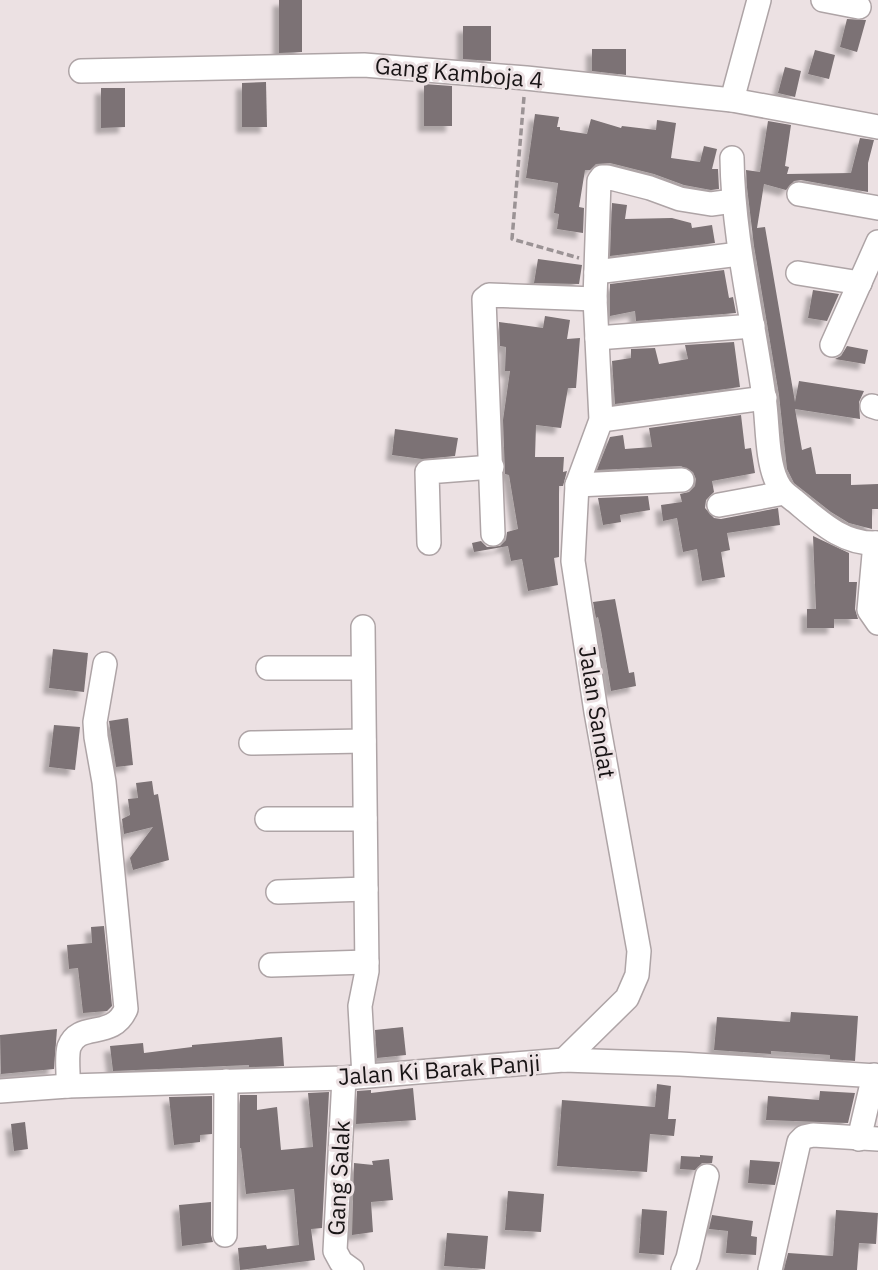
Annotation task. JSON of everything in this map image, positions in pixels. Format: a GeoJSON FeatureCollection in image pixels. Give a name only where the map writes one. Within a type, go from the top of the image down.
{"type":"FeatureCollection","features":[{"type":"Feature","properties":{"kind":"street"},"geometry":{"type":"LineString","coordinates":[[732,100],[759,0]]}},
{"type":"Feature","properties":{"kind":"street"},"geometry":{"type":"LineString","coordinates":[[823,0],[859,7]]}},
{"type":"Feature","properties":{"kind":"street","name":"Gang Kamboja 4"},"geometry":{"type":"LineString","coordinates":[[81,71],[364,65],[526,78],[732,100],[878,127]]}},
{"type":"Feature","properties":{"kind":"street"},"geometry":{"type":"LineString","coordinates":[[732,158],[733,201],[739,254],[765,398],[773,472],[784,493],[820,524],[845,538],[877,543],[869,610],[878,622]]}},
{"type":"Feature","properties":{"kind":"street","name":"Jalan Sandat"},"geometry":{"type":"LineString","coordinates":[[564,1060],[627,998],[637,975],[639,951],[596,712],[573,561],[577,485],[601,420],[594,299],[599,181],[602,177],[650,188],[681,199],[710,204],[733,201]]}},
{"type":"Feature","properties":{"kind":"street"},"geometry":{"type":"LineString","coordinates":[[799,194],[878,208]]}},
{"type":"Feature","properties":{"kind":"street"},"geometry":{"type":"LineString","coordinates":[[832,345],[878,242]]}},
{"type":"Feature","properties":{"kind":"street"},"geometry":{"type":"LineString","coordinates":[[596,267],[739,254]]}},
{"type":"Feature","properties":{"kind":"street"},"geometry":{"type":"LineString","coordinates":[[798,273],[860,283]]}},
{"type":"Feature","properties":{"kind":"street"},"geometry":{"type":"LineString","coordinates":[[493,534],[484,299],[489,295],[594,299]]}},
{"type":"Feature","properties":{"kind":"street"},"geometry":{"type":"LineString","coordinates":[[597,338],[753,326]]}},
{"type":"Feature","properties":{"kind":"street"},"geometry":{"type":"LineString","coordinates":[[601,420],[765,398]]}},
{"type":"Feature","properties":{"kind":"street"},"geometry":{"type":"LineString","coordinates":[[429,543],[427,472],[492,467]]}},
{"type":"Feature","properties":{"kind":"street"},"geometry":{"type":"LineString","coordinates":[[577,485],[682,480]]}},
{"type":"Feature","properties":{"kind":"street"},"geometry":{"type":"LineString","coordinates":[[719,505],[784,493]]}},
{"type":"Feature","properties":{"kind":"street","name":"Gang Salak"},"geometry":{"type":"LineString","coordinates":[[352,1270],[341,1262],[335,1251],[360,1006],[367,962],[363,627]]}},
{"type":"Feature","properties":{"kind":"street"},"geometry":{"type":"LineString","coordinates":[[68,1086],[69,1047],[80,1034],[115,1025],[126,1009],[104,782],[96,737],[105,664]]}},
{"type":"Feature","properties":{"kind":"street"},"geometry":{"type":"LineString","coordinates":[[268,668],[363,668]]}},
{"type":"Feature","properties":{"kind":"street"},"geometry":{"type":"LineString","coordinates":[[251,743],[364,741]]}},
{"type":"Feature","properties":{"kind":"street"},"geometry":{"type":"LineString","coordinates":[[267,819],[365,819]]}},
{"type":"Feature","properties":{"kind":"street"},"geometry":{"type":"LineString","coordinates":[[278,892],[366,889]]}},
{"type":"Feature","properties":{"kind":"street"},"geometry":{"type":"LineString","coordinates":[[271,965],[367,962]]}},
{"type":"Feature","properties":{"kind":"street","name":"Jalan Ki Barak Panji"},"geometry":{"type":"LineString","coordinates":[[0,1091],[68,1086],[354,1077],[564,1060],[876,1075]]}},
{"type":"Feature","properties":{"kind":"street"},"geometry":{"type":"LineString","coordinates":[[770,1270],[799,1142],[804,1137],[813,1135],[868,1139],[876,1075]]}},
{"type":"Feature","properties":{"kind":"street"},"geometry":{"type":"LineString","coordinates":[[225,1235],[226,1082]]}},
{"type":"Feature","properties":{"kind":"street"},"geometry":{"type":"LineString","coordinates":[[683,1270],[707,1176]]}},
{"type":"Feature","properties":{"kind":"path"},"geometry":{"type":"LineString","coordinates":[[526,78],[512,239],[596,267]]}},
{"type":"Feature","properties":{"kind":"building"},"geometry":{"type":"Polygon","coordinates":[[[279,0],[302,0],[302,52],[279,53],[279,0]]]}},
{"type":"Feature","properties":{"kind":"building"},"geometry":{"type":"Polygon","coordinates":[[[847,19],[866,20],[857,52],[840,47],[847,19]]]}},
{"type":"Feature","properties":{"kind":"building"},"geometry":{"type":"Polygon","coordinates":[[[463,26],[491,26],[491,61],[463,59],[463,26]]]}},
{"type":"Feature","properties":{"kind":"building"},"geometry":{"type":"Polygon","coordinates":[[[592,49],[626,49],[626,75],[592,71],[592,49]]]}},
{"type":"Feature","properties":{"kind":"building"},"geometry":{"type":"Polygon","coordinates":[[[815,50],[835,55],[829,79],[808,74],[815,50]]]}},
{"type":"Feature","properties":{"kind":"building"},"geometry":{"type":"Polygon","coordinates":[[[785,67],[801,71],[795,97],[778,93],[785,67]]]}},
{"type":"Feature","properties":{"kind":"building"},"geometry":{"type":"Polygon","coordinates":[[[266,82],[267,127],[242,127],[242,83],[266,82]]]}},
{"type":"Feature","properties":{"kind":"building"},"geometry":{"type":"Polygon","coordinates":[[[424,84],[452,86],[452,126],[424,126],[424,84]]]}},
{"type":"Feature","properties":{"kind":"building"},"geometry":{"type":"Polygon","coordinates":[[[101,88],[125,88],[125,127],[101,128],[101,88]]]}},
{"type":"Feature","properties":{"kind":"building"},"geometry":{"type":"Polygon","coordinates":[[[535,114],[559,117],[557,127],[560,127],[560,130],[587,134],[591,119],[621,128],[656,130],[657,120],[676,123],[671,158],[700,162],[704,146],[717,149],[712,169],[718,169],[719,189],[684,185],[610,163],[596,164],[590,170],[585,170],[579,207],[584,208],[583,233],[557,229],[559,214],[554,213],[558,183],[526,178],[535,114]]]}},
{"type":"Feature","properties":{"kind":"building"},"geometry":{"type":"Polygon","coordinates":[[[768,121],[791,125],[785,166],[789,167],[787,174],[851,173],[860,138],[874,140],[868,163],[868,192],[801,180],[794,181],[786,190],[764,184],[757,228],[765,227],[795,402],[799,381],[864,391],[859,402],[860,419],[795,409],[802,450],[811,447],[816,474],[851,474],[851,485],[878,484],[878,509],[872,509],[872,529],[849,523],[831,512],[794,483],[787,469],[779,395],[754,246],[746,170],[760,172],[768,121]]]}},
{"type":"Feature","properties":{"kind":"building"},"geometry":{"type":"Polygon","coordinates":[[[612,203],[627,205],[625,219],[672,218],[691,223],[692,228],[712,225],[715,243],[610,256],[612,203]]]}},
{"type":"Feature","properties":{"kind":"building"},"geometry":{"type":"Polygon","coordinates":[[[538,259],[582,265],[579,284],[534,283],[538,259]]]}},
{"type":"Feature","properties":{"kind":"building"},"geometry":{"type":"Polygon","coordinates":[[[724,270],[729,298],[733,297],[736,313],[636,321],[635,311],[610,316],[610,284],[724,270]]]}},
{"type":"Feature","properties":{"kind":"building"},"geometry":{"type":"Polygon","coordinates":[[[813,290],[839,294],[827,321],[808,318],[813,290]]]}},
{"type":"Feature","properties":{"kind":"building"},"geometry":{"type":"Polygon","coordinates":[[[545,316],[570,320],[567,339],[580,338],[576,388],[568,388],[561,428],[536,425],[535,457],[564,457],[563,472],[567,471],[563,486],[559,486],[559,557],[554,558],[558,585],[528,591],[522,559],[511,561],[508,546],[474,552],[472,543],[481,541],[487,547],[500,546],[506,540],[507,532],[518,529],[509,475],[505,474],[503,420],[510,371],[505,371],[506,347],[500,346],[499,322],[543,328],[545,316]]]}},
{"type":"Feature","properties":{"kind":"building"},"geometry":{"type":"Polygon","coordinates":[[[734,342],[740,387],[615,404],[612,361],[631,358],[631,349],[655,348],[659,364],[688,359],[685,345],[734,342]]]}},
{"type":"Feature","properties":{"kind":"building"},"geometry":{"type":"Polygon","coordinates":[[[847,346],[868,350],[865,364],[835,359],[841,356],[847,346]]]}},
{"type":"Feature","properties":{"kind":"building"},"geometry":{"type":"Polygon","coordinates":[[[741,415],[745,449],[751,448],[755,473],[712,481],[714,492],[706,500],[705,508],[714,518],[721,519],[778,508],[780,525],[727,533],[730,550],[721,552],[725,577],[702,581],[697,549],[683,552],[677,518],[663,521],[661,505],[682,502],[680,494],[689,492],[695,486],[693,472],[681,466],[597,470],[610,437],[623,435],[625,449],[652,447],[649,428],[741,415]]]}},
{"type":"Feature","properties":{"kind":"building"},"geometry":{"type":"Polygon","coordinates":[[[395,429],[458,438],[455,456],[422,459],[392,455],[395,429]]]}},
{"type":"Feature","properties":{"kind":"building"},"geometry":{"type":"Polygon","coordinates":[[[648,496],[650,510],[620,515],[621,522],[603,525],[598,498],[648,496]]]}},
{"type":"Feature","properties":{"kind":"building"},"geometry":{"type":"Polygon","coordinates":[[[813,536],[849,553],[849,582],[857,582],[855,609],[858,619],[834,619],[834,628],[807,628],[807,609],[816,609],[813,536]]]}},
{"type":"Feature","properties":{"kind":"building"},"geometry":{"type":"Polygon","coordinates":[[[615,599],[629,673],[634,672],[636,686],[611,691],[601,630],[593,602],[615,599]]]}},
{"type":"Feature","properties":{"kind":"building"},"geometry":{"type":"Polygon","coordinates":[[[53,649],[88,653],[84,692],[49,688],[53,649]]]}},
{"type":"Feature","properties":{"kind":"building"},"geometry":{"type":"Polygon","coordinates":[[[128,718],[133,765],[116,767],[109,721],[128,718]]]}},
{"type":"Feature","properties":{"kind":"building"},"geometry":{"type":"Polygon","coordinates":[[[54,725],[80,727],[75,770],[49,767],[54,725]]]}},
{"type":"Feature","properties":{"kind":"building"},"geometry":{"type":"Polygon","coordinates":[[[152,781],[154,795],[158,794],[169,860],[133,870],[130,858],[153,827],[124,834],[122,819],[130,815],[128,799],[138,798],[136,783],[152,781]]]}},
{"type":"Feature","properties":{"kind":"building"},"geometry":{"type":"Polygon","coordinates":[[[104,926],[112,1006],[107,1011],[83,1013],[78,968],[69,969],[67,945],[92,943],[91,927],[104,926]]]}},
{"type":"Feature","properties":{"kind":"building"},"geometry":{"type":"Polygon","coordinates":[[[791,1012],[858,1016],[855,1061],[830,1059],[830,1055],[714,1050],[717,1017],[790,1022],[791,1012]]]}},
{"type":"Feature","properties":{"kind":"building"},"geometry":{"type":"Polygon","coordinates":[[[403,1027],[406,1055],[377,1058],[375,1030],[403,1027]]]}},
{"type":"Feature","properties":{"kind":"building"},"geometry":{"type":"Polygon","coordinates":[[[57,1029],[54,1069],[1,1074],[0,1035],[57,1029]]]}},
{"type":"Feature","properties":{"kind":"building"},"geometry":{"type":"Polygon","coordinates":[[[282,1037],[284,1066],[113,1071],[110,1046],[143,1043],[144,1053],[192,1045],[282,1037]]]}},
{"type":"Feature","properties":{"kind":"building"},"geometry":{"type":"Polygon","coordinates":[[[657,1084],[671,1086],[668,1119],[676,1119],[674,1136],[650,1134],[647,1172],[557,1166],[562,1100],[655,1107],[657,1084]]]}},
{"type":"Feature","properties":{"kind":"building"},"geometry":{"type":"Polygon","coordinates":[[[413,1088],[416,1120],[356,1124],[357,1091],[371,1090],[371,1093],[413,1088]]]}},
{"type":"Feature","properties":{"kind":"building"},"geometry":{"type":"Polygon","coordinates":[[[820,1091],[855,1093],[848,1123],[766,1120],[768,1096],[819,1100],[820,1091]]]}},
{"type":"Feature","properties":{"kind":"building"},"geometry":{"type":"Polygon","coordinates":[[[329,1092],[322,1228],[311,1229],[315,1260],[240,1270],[238,1248],[266,1245],[267,1249],[299,1245],[294,1189],[246,1194],[240,1148],[240,1095],[257,1095],[257,1110],[277,1107],[281,1150],[313,1147],[308,1093],[329,1092]]]}},
{"type":"Feature","properties":{"kind":"building"},"geometry":{"type":"Polygon","coordinates":[[[212,1096],[212,1134],[200,1135],[200,1142],[174,1145],[169,1097],[212,1096]]]}},
{"type":"Feature","properties":{"kind":"building"},"geometry":{"type":"Polygon","coordinates":[[[25,1122],[28,1149],[14,1151],[11,1124],[25,1122]]]}},
{"type":"Feature","properties":{"kind":"building"},"geometry":{"type":"Polygon","coordinates":[[[681,1156],[713,1156],[712,1163],[702,1163],[695,1170],[680,1169],[681,1156]]]}},
{"type":"Feature","properties":{"kind":"building"},"geometry":{"type":"Polygon","coordinates":[[[389,1159],[393,1200],[371,1202],[373,1232],[352,1235],[354,1163],[373,1165],[372,1161],[389,1159]]]}},
{"type":"Feature","properties":{"kind":"building"},"geometry":{"type":"Polygon","coordinates":[[[750,1160],[780,1162],[775,1185],[748,1183],[750,1160]]]}},
{"type":"Feature","properties":{"kind":"building"},"geometry":{"type":"Polygon","coordinates":[[[508,1191],[544,1194],[541,1232],[505,1230],[508,1191]]]}},
{"type":"Feature","properties":{"kind":"building"},"geometry":{"type":"Polygon","coordinates":[[[211,1202],[213,1242],[182,1246],[179,1205],[211,1202]]]}},
{"type":"Feature","properties":{"kind":"building"},"geometry":{"type":"Polygon","coordinates":[[[642,1209],[667,1211],[664,1255],[639,1253],[642,1209]]]}},
{"type":"Feature","properties":{"kind":"building"},"geometry":{"type":"Polygon","coordinates":[[[836,1210],[878,1213],[876,1244],[859,1243],[857,1270],[784,1270],[788,1253],[833,1256],[836,1210]]]}},
{"type":"Feature","properties":{"kind":"building"},"geometry":{"type":"Polygon","coordinates":[[[712,1215],[753,1221],[751,1236],[757,1237],[756,1255],[726,1253],[728,1231],[709,1229],[712,1215]]]}},
{"type":"Feature","properties":{"kind":"building"},"geometry":{"type":"Polygon","coordinates":[[[447,1233],[488,1236],[485,1269],[444,1266],[447,1233]]]}}]}
